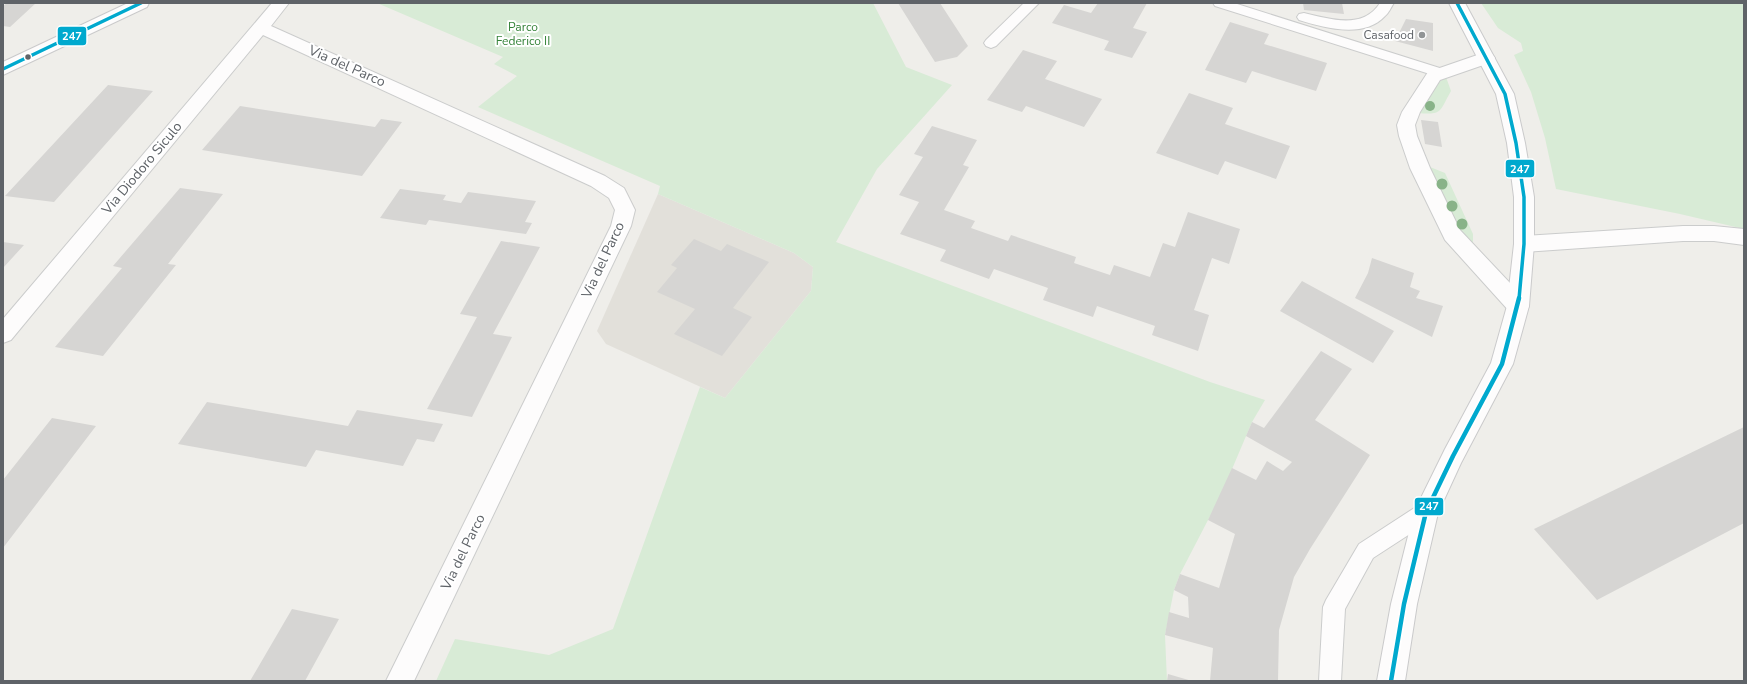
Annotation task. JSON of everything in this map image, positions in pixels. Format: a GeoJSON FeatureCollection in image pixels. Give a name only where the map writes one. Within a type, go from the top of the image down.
{"type":"FeatureCollection","features":[{"type":"Feature","properties":{"kind":"street"},"geometry":{"type":"LineString","coordinates":[[3,69],[141,3]]}},
{"type":"Feature","properties":{"kind":"street","name":"Via Diodoro Siculo"},"geometry":{"type":"LineString","coordinates":[[3,334],[281,3]]}},
{"type":"Feature","properties":{"kind":"street"},"geometry":{"type":"LineString","coordinates":[[1391,681],[1404,604],[1426,512],[1452,456],[1502,364],[1518,306],[1524,244],[1524,197],[1516,143],[1505,94],[1457,3]]}},
{"type":"Feature","properties":{"kind":"street","name":"Via del Parco"},"geometry":{"type":"LineString","coordinates":[[260,27],[598,181],[617,193],[624,210],[621,226],[400,681]]}},
{"type":"Feature","properties":{"kind":"street"},"geometry":{"type":"LineString","coordinates":[[1486,58],[1434,76],[1411,112],[1406,125],[1408,136],[1420,168],[1452,235],[1518,306]]}},
{"type":"Feature","properties":{"kind":"street"},"geometry":{"type":"LineString","coordinates":[[1524,244],[1670,234],[1732,235],[1744,237]]}},
{"type":"Feature","properties":{"kind":"lane"},"geometry":{"type":"LineString","coordinates":[[991,43],[1032,3]]}},
{"type":"Feature","properties":{"kind":"lane"},"geometry":{"type":"LineString","coordinates":[[1220,3],[1441,73]]}},
{"type":"Feature","properties":{"kind":"lane"},"geometry":{"type":"LineString","coordinates":[[1258,3],[1318,22],[1338,25],[1359,24],[1372,20],[1384,9],[1387,3]]}},
{"type":"Feature","properties":{"kind":"lane"},"geometry":{"type":"LineString","coordinates":[[1330,681],[1334,607],[1366,552],[1426,512]]}},
{"type":"Feature","properties":{"kind":"shaded area"},"geometry":{"type":"Polygon","coordinates":[[[658,194],[794,253],[813,267],[811,291],[725,398],[606,344],[597,331],[658,194]]]}},
{"type":"Feature","properties":{"kind":"green space","name":"Parco Federico II"},"geometry":{"type":"Polygon","coordinates":[[[377,3],[873,3],[906,67],[952,85],[877,169],[836,242],[1210,382],[1265,400],[1252,422],[1221,495],[1180,574],[1174,590],[1165,635],[1167,681],[436,681],[455,639],[549,655],[613,629],[700,387],[725,398],[811,291],[813,267],[794,253],[658,194],[660,186],[478,107],[517,76],[494,64],[503,57],[377,3]]]}},
{"type":"Feature","properties":{"kind":"green space"},"geometry":{"type":"Polygon","coordinates":[[[1481,3],[1744,3],[1744,229],[1680,214],[1556,189],[1545,138],[1531,92],[1514,55],[1523,51],[1521,43],[1498,28],[1481,3]]]}},
{"type":"Feature","properties":{"kind":"green space"},"geometry":{"type":"Polygon","coordinates":[[[1446,77],[1451,91],[1442,108],[1439,111],[1432,113],[1418,113],[1439,82],[1446,77]]]}},
{"type":"Feature","properties":{"kind":"green space"},"geometry":{"type":"Polygon","coordinates":[[[1430,167],[1445,173],[1473,234],[1473,243],[1461,236],[1430,172],[1430,167]]]}},
{"type":"Feature","properties":{"kind":"building"},"geometry":{"type":"Polygon","coordinates":[[[7,3],[36,3],[10,27],[3,26],[3,6],[7,3]]]}},
{"type":"Feature","properties":{"kind":"building"},"geometry":{"type":"Polygon","coordinates":[[[898,3],[940,3],[968,46],[957,57],[935,62],[898,3]]]}},
{"type":"Feature","properties":{"kind":"building"},"geometry":{"type":"Polygon","coordinates":[[[1098,3],[1147,3],[1133,28],[1147,32],[1132,58],[1104,50],[1109,41],[1052,23],[1064,5],[1091,13],[1098,3]]]}},
{"type":"Feature","properties":{"kind":"building"},"geometry":{"type":"Polygon","coordinates":[[[1303,3],[1342,3],[1344,14],[1304,10],[1303,3]]]}},
{"type":"Feature","properties":{"kind":"building"},"geometry":{"type":"Polygon","coordinates":[[[1406,19],[1433,23],[1433,51],[1395,41],[1406,19]]]}},
{"type":"Feature","properties":{"kind":"building"},"geometry":{"type":"Polygon","coordinates":[[[1230,22],[1269,34],[1264,44],[1327,63],[1316,91],[1252,71],[1246,83],[1205,70],[1230,22]]]}},
{"type":"Feature","properties":{"kind":"building"},"geometry":{"type":"Polygon","coordinates":[[[1023,50],[1057,61],[1045,79],[1102,99],[1084,127],[1026,106],[1022,112],[987,100],[1023,50]]]}},
{"type":"Feature","properties":{"kind":"building"},"geometry":{"type":"Polygon","coordinates":[[[108,85],[153,91],[54,202],[5,196],[108,85]]]}},
{"type":"Feature","properties":{"kind":"building"},"geometry":{"type":"Polygon","coordinates":[[[1189,93],[1233,108],[1225,124],[1290,146],[1276,179],[1225,161],[1218,175],[1156,153],[1189,93]]]}},
{"type":"Feature","properties":{"kind":"building"},"geometry":{"type":"Polygon","coordinates":[[[240,106],[375,127],[381,119],[402,122],[362,176],[202,150],[240,106]]]}},
{"type":"Feature","properties":{"kind":"building"},"geometry":{"type":"Polygon","coordinates":[[[1421,120],[1438,122],[1442,147],[1425,144],[1421,120]]]}},
{"type":"Feature","properties":{"kind":"building"},"geometry":{"type":"Polygon","coordinates":[[[932,126],[977,140],[963,165],[969,167],[944,210],[975,221],[971,228],[1008,241],[1011,235],[1076,257],[1074,263],[1110,275],[1114,265],[1150,277],[1163,243],[1175,247],[1188,212],[1240,229],[1229,264],[1212,258],[1194,310],[1209,315],[1198,351],[1152,335],[1155,326],[1097,306],[1093,317],[1043,300],[1048,288],[994,269],[989,279],[940,261],[946,250],[900,234],[919,202],[899,195],[923,157],[914,154],[932,126]]]}},
{"type":"Feature","properties":{"kind":"building"},"geometry":{"type":"Polygon","coordinates":[[[180,188],[223,194],[168,264],[176,265],[103,356],[55,347],[122,268],[113,266],[180,188]]]}},
{"type":"Feature","properties":{"kind":"building"},"geometry":{"type":"Polygon","coordinates":[[[400,189],[446,195],[443,200],[461,203],[468,192],[536,201],[525,222],[532,223],[526,234],[429,220],[426,225],[380,218],[400,189]]]}},
{"type":"Feature","properties":{"kind":"building"},"geometry":{"type":"Polygon","coordinates":[[[694,239],[721,251],[727,244],[769,262],[733,308],[752,317],[722,356],[674,334],[695,309],[657,292],[677,268],[671,265],[694,239]]]}},
{"type":"Feature","properties":{"kind":"building"},"geometry":{"type":"Polygon","coordinates":[[[501,241],[540,247],[493,334],[512,337],[472,417],[427,409],[477,317],[460,314],[501,241]]]}},
{"type":"Feature","properties":{"kind":"building"},"geometry":{"type":"Polygon","coordinates":[[[3,242],[24,245],[3,268],[3,242]]]}},
{"type":"Feature","properties":{"kind":"building"},"geometry":{"type":"Polygon","coordinates":[[[1372,258],[1414,273],[1410,287],[1420,291],[1416,298],[1443,306],[1432,337],[1355,298],[1368,273],[1372,258]]]}},
{"type":"Feature","properties":{"kind":"building"},"geometry":{"type":"Polygon","coordinates":[[[1302,281],[1394,331],[1373,363],[1280,311],[1302,281]]]}},
{"type":"Feature","properties":{"kind":"building"},"geometry":{"type":"Polygon","coordinates":[[[1321,351],[1352,369],[1315,420],[1370,455],[1310,549],[1294,577],[1279,630],[1278,681],[1210,681],[1213,648],[1165,635],[1169,612],[1189,618],[1188,597],[1174,590],[1180,574],[1219,588],[1235,534],[1208,520],[1232,468],[1256,480],[1267,461],[1283,471],[1292,462],[1246,436],[1252,422],[1264,428],[1321,351]]]}},
{"type":"Feature","properties":{"kind":"building"},"geometry":{"type":"Polygon","coordinates":[[[207,402],[348,426],[357,410],[443,424],[434,442],[417,439],[403,466],[316,450],[306,467],[178,444],[207,402]]]}},
{"type":"Feature","properties":{"kind":"building"},"geometry":{"type":"Polygon","coordinates":[[[52,418],[96,426],[3,548],[3,480],[52,418]]]}},
{"type":"Feature","properties":{"kind":"building"},"geometry":{"type":"Polygon","coordinates":[[[1744,427],[1744,523],[1597,600],[1534,529],[1744,427]]]}},
{"type":"Feature","properties":{"kind":"building"},"geometry":{"type":"Polygon","coordinates":[[[292,609],[339,619],[305,681],[250,681],[292,609]]]}},
{"type":"Feature","properties":{"kind":"building"},"geometry":{"type":"Polygon","coordinates":[[[1168,674],[1192,681],[1167,681],[1168,674]]]}},
{"type":"Feature","properties":{"kind":"transit line","name":"247"},"geometry":{"type":"LineString","coordinates":[[3,69],[141,3]]}},
{"type":"Feature","properties":{"kind":"transit line","name":"247"},"geometry":{"type":"LineString","coordinates":[[1391,681],[1404,604],[1426,512],[1453,456],[1502,364],[1518,306],[1524,244],[1524,197],[1516,143],[1505,94],[1457,3]]}},
{"type":"Feature","properties":{"kind":"place","name":"Casafood"},"geometry":{"type":"Point","coordinates":[1422,35]}}]}
